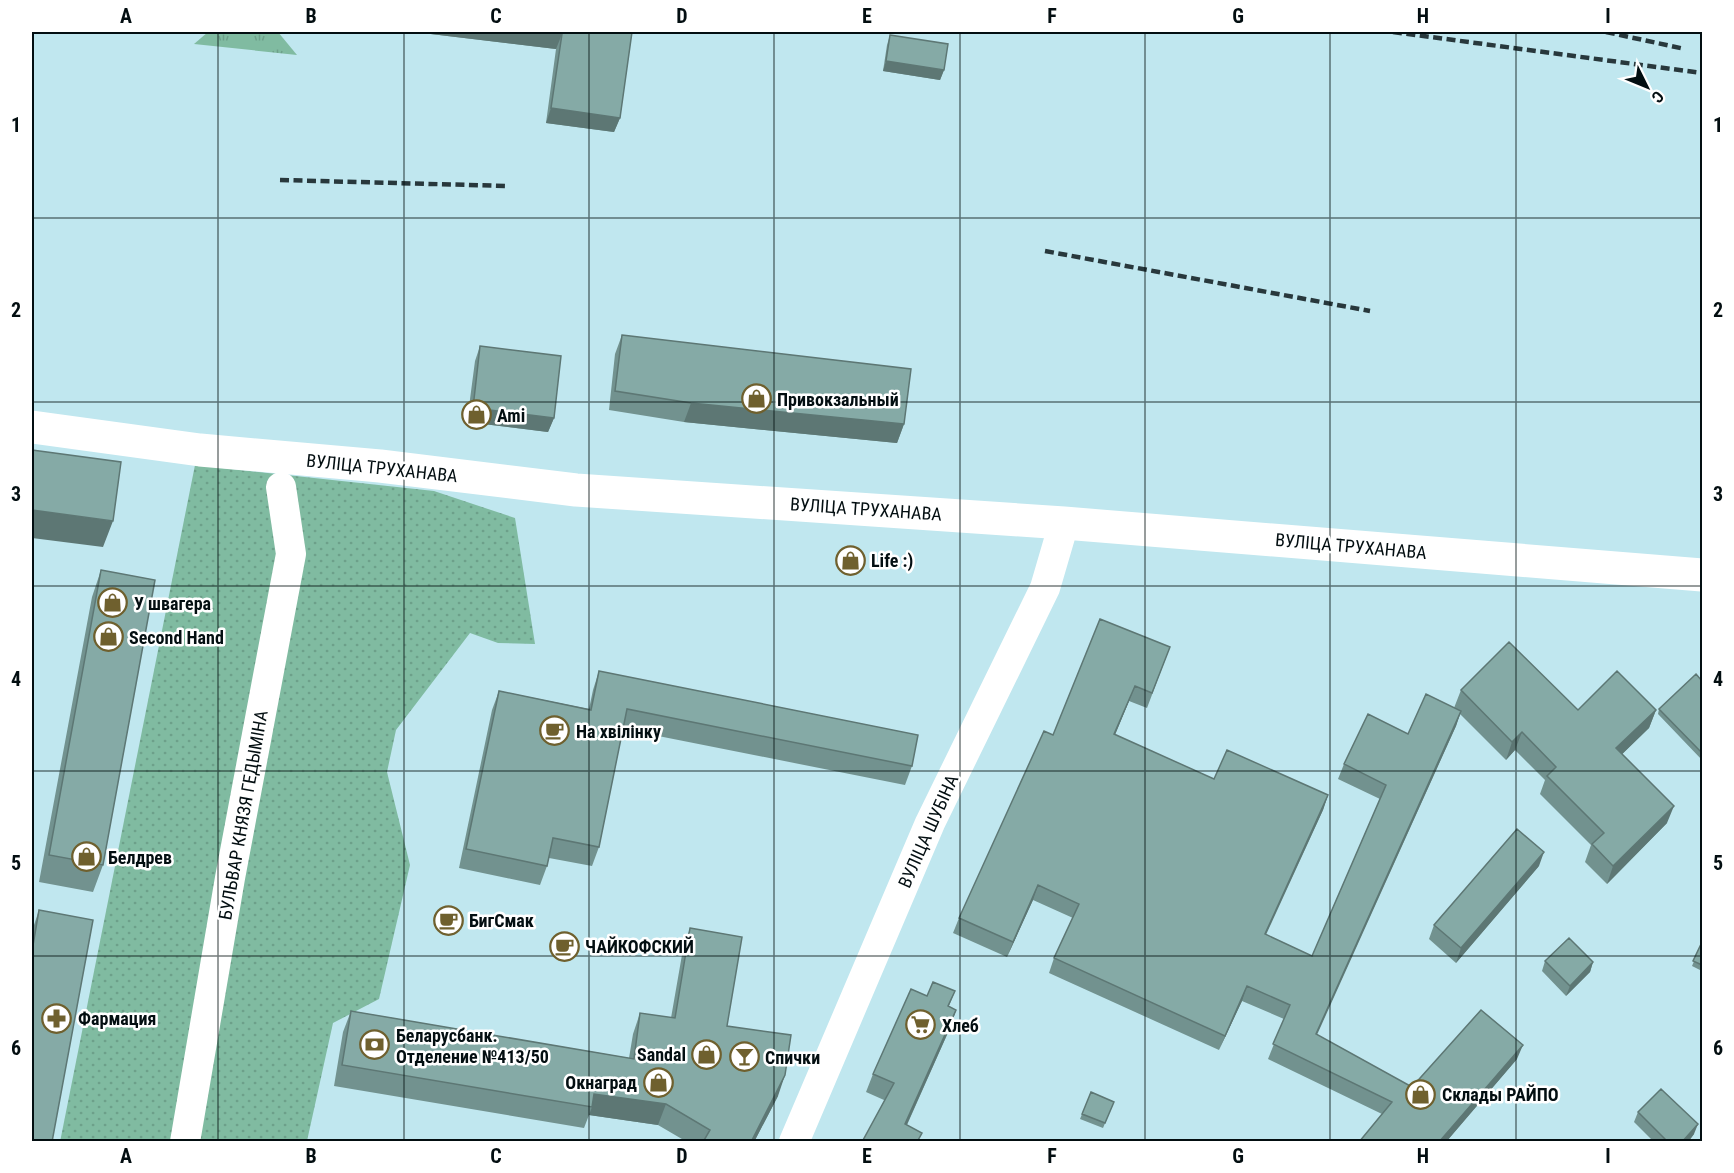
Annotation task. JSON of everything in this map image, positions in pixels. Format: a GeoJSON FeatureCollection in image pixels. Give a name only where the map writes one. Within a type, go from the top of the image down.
{"type":"FeatureCollection","features":[{"type":"Feature","properties":{"kind":"main road","name":"ВУЛІЦА ТРУХАНАВА"},"geometry":{"type":"LineString","coordinates":[[32,427],[200,450],[380,466],[576,489],[1064,523],[1702,575]]}},
{"type":"Feature","properties":{"kind":"street","name":"БУЛЬВАР КНЯЗЯ ГЕДЫМІНА"},"geometry":{"type":"LineString","coordinates":[[185,1142],[230,878],[291,554],[281,487]]}},
{"type":"Feature","properties":{"kind":"street","name":"ВУЛІЦА ШУБІНА"},"geometry":{"type":"LineString","coordinates":[[794,1142],[930,823],[1045,588],[1064,523]]}},
{"type":"Feature","properties":{"kind":"green space"},"geometry":{"type":"Polygon","coordinates":[[[208,32],[278,32],[297,55],[194,44],[208,32]]]}},
{"type":"Feature","properties":{"kind":"green space"},"geometry":{"type":"Polygon","coordinates":[[[195,465],[434,491],[515,518],[535,644],[498,643],[470,633],[396,730],[387,772],[410,865],[379,999],[333,1023],[307,1141],[60,1142],[195,465]]]}},
{"type":"Feature","properties":{"kind":"building"},"geometry":{"type":"Polygon","coordinates":[[[538,32],[632,32],[620,118],[551,108],[562,34],[538,32]]]}},
{"type":"Feature","properties":{"kind":"building"},"geometry":{"type":"Polygon","coordinates":[[[890,35],[948,44],[944,70],[886,61],[890,35]]]}},
{"type":"Feature","properties":{"kind":"building","name":"Привокзальный"},"geometry":{"type":"Polygon","coordinates":[[[622,335],[911,369],[904,424],[691,403],[615,391],[622,335]]]}},
{"type":"Feature","properties":{"kind":"building"},"geometry":{"type":"Polygon","coordinates":[[[480,346],[561,356],[554,418],[473,408],[480,346]]]}},
{"type":"Feature","properties":{"kind":"building"},"geometry":{"type":"Polygon","coordinates":[[[32,450],[121,462],[113,521],[32,510],[32,450]]]}},
{"type":"Feature","properties":{"kind":"building"},"geometry":{"type":"Polygon","coordinates":[[[101,570],[155,580],[103,865],[49,855],[101,570]]]}},
{"type":"Feature","properties":{"kind":"building"},"geometry":{"type":"Polygon","coordinates":[[[1100,619],[1170,647],[1152,693],[1135,686],[1114,734],[1214,779],[1227,750],[1328,795],[1265,934],[1312,956],[1386,785],[1344,764],[1368,714],[1408,734],[1426,694],[1461,711],[1316,1034],[1412,1087],[1481,1010],[1523,1045],[1439,1142],[1359,1142],[1392,1102],[1273,1044],[1290,1005],[1247,986],[1225,1036],[1054,958],[1079,904],[1038,885],[1013,942],[959,918],[1044,731],[1053,735],[1100,619]]]}},
{"type":"Feature","properties":{"kind":"building"},"geometry":{"type":"Polygon","coordinates":[[[1509,642],[1578,710],[1617,671],[1656,710],[1616,748],[1674,806],[1613,866],[1592,844],[1604,833],[1547,776],[1556,767],[1522,732],[1512,742],[1461,690],[1509,642]]]}},
{"type":"Feature","properties":{"kind":"building"},"geometry":{"type":"Polygon","coordinates":[[[599,671],[918,735],[912,766],[627,709],[599,847],[553,838],[547,866],[466,849],[499,691],[591,710],[599,671]]]}},
{"type":"Feature","properties":{"kind":"building"},"geometry":{"type":"Polygon","coordinates":[[[1696,674],[1702,681],[1702,753],[1659,709],[1696,674]]]}},
{"type":"Feature","properties":{"kind":"building"},"geometry":{"type":"Polygon","coordinates":[[[1517,829],[1544,852],[1461,948],[1434,925],[1517,829]]]}},
{"type":"Feature","properties":{"kind":"building"},"geometry":{"type":"Polygon","coordinates":[[[39,910],[93,920],[52,1142],[32,1142],[32,951],[39,910]]]}},
{"type":"Feature","properties":{"kind":"building"},"geometry":{"type":"Polygon","coordinates":[[[690,928],[742,937],[727,1026],[791,1035],[785,1075],[751,1142],[703,1142],[710,1130],[666,1104],[594,1094],[592,1107],[342,1065],[351,1011],[634,1059],[640,1013],[675,1018],[690,928]]]}},
{"type":"Feature","properties":{"kind":"building"},"geometry":{"type":"Polygon","coordinates":[[[1569,938],[1593,962],[1570,986],[1545,961],[1569,938]]]}},
{"type":"Feature","properties":{"kind":"building"},"geometry":{"type":"Polygon","coordinates":[[[1702,942],[1702,965],[1693,961],[1702,942]]]}},
{"type":"Feature","properties":{"kind":"building"},"geometry":{"type":"Polygon","coordinates":[[[933,982],[955,991],[948,1006],[956,1010],[905,1124],[922,1133],[917,1142],[862,1142],[894,1083],[873,1074],[911,989],[927,996],[933,982]]]}},
{"type":"Feature","properties":{"kind":"building"},"geometry":{"type":"Polygon","coordinates":[[[1661,1089],[1698,1124],[1682,1142],[1668,1142],[1638,1112],[1661,1089]]]}},
{"type":"Feature","properties":{"kind":"building"},"geometry":{"type":"Polygon","coordinates":[[[1091,1092],[1114,1102],[1105,1123],[1082,1114],[1091,1092]]]}},
{"type":"Feature","properties":{"kind":"railway"},"geometry":{"type":"LineString","coordinates":[[1393,32],[1702,73]]}},
{"type":"Feature","properties":{"kind":"railway"},"geometry":{"type":"LineString","coordinates":[[1606,32],[1685,49]]}},
{"type":"Feature","properties":{"kind":"railway"},"geometry":{"type":"LineString","coordinates":[[280,180],[509,186]]}},
{"type":"Feature","properties":{"kind":"railway"},"geometry":{"type":"LineString","coordinates":[[1045,251],[1370,311]]}},
{"type":"Feature","properties":{"kind":"place","name":"Привокзальный"},"geometry":{"type":"Point","coordinates":[756,399]}},
{"type":"Feature","properties":{"kind":"place","name":"Ami"},"geometry":{"type":"Point","coordinates":[476,415]}},
{"type":"Feature","properties":{"kind":"place","name":"Life :)"},"geometry":{"type":"Point","coordinates":[850,560]}},
{"type":"Feature","properties":{"kind":"place","name":"У швагера"},"geometry":{"type":"Point","coordinates":[113,603]}},
{"type":"Feature","properties":{"kind":"place","name":"Second Hand"},"geometry":{"type":"Point","coordinates":[108,637]}},
{"type":"Feature","properties":{"kind":"place","name":"На хвілінку"},"geometry":{"type":"Point","coordinates":[555,731]}},
{"type":"Feature","properties":{"kind":"place","name":"Белдрев"},"geometry":{"type":"Point","coordinates":[87,857]}},
{"type":"Feature","properties":{"kind":"place","name":"БигСмак"},"geometry":{"type":"Point","coordinates":[448,920]}},
{"type":"Feature","properties":{"kind":"place","name":"ЧАЙКОФСКИЙ"},"geometry":{"type":"Point","coordinates":[564,946]}},
{"type":"Feature","properties":{"kind":"place","name":"Фармация"},"geometry":{"type":"Point","coordinates":[57,1018]}},
{"type":"Feature","properties":{"kind":"place","name":"Хлеб"},"geometry":{"type":"Point","coordinates":[921,1025]}},
{"type":"Feature","properties":{"kind":"place","name":"Беларусбанк. Отделение №413/50"},"geometry":{"type":"Point","coordinates":[375,1045]}},
{"type":"Feature","properties":{"kind":"place","name":"Sandal"},"geometry":{"type":"Point","coordinates":[707,1054]}},
{"type":"Feature","properties":{"kind":"place","name":"Спички"},"geometry":{"type":"Point","coordinates":[744,1057]}},
{"type":"Feature","properties":{"kind":"place","name":"Окнаград"},"geometry":{"type":"Point","coordinates":[658,1082]}},
{"type":"Feature","properties":{"kind":"place","name":"Склады РАЙПО"},"geometry":{"type":"Point","coordinates":[1421,1094]}}]}
